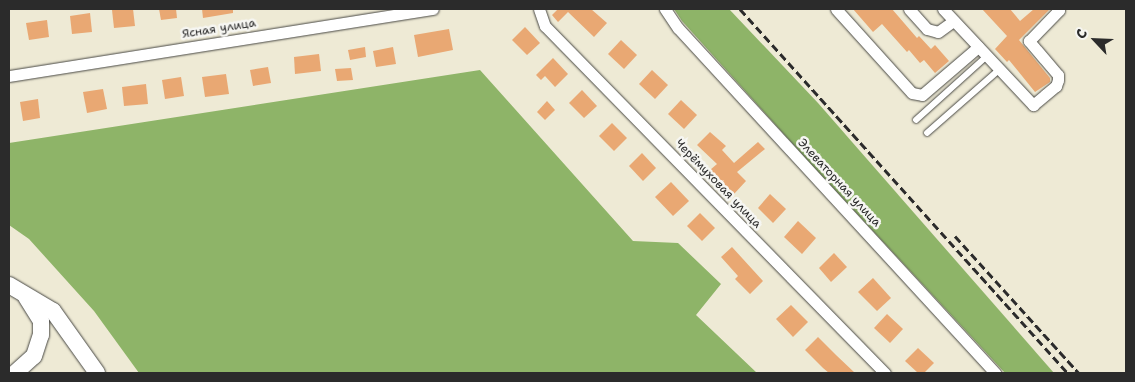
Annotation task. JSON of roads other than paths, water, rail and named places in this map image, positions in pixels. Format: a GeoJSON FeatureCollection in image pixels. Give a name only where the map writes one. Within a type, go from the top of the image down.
{"type":"FeatureCollection","features":[{"type":"Feature","properties":{"kind":"street","name":"Ясная улица"},"geometry":{"type":"LineString","coordinates":[[9,76],[433,9]]}},
{"type":"Feature","properties":{"kind":"street","name":"Черёмуховая улица"},"geometry":{"type":"LineString","coordinates":[[539,9],[545,26],[885,373]]}},
{"type":"Feature","properties":{"kind":"street","name":"Элеваторная улица"},"geometry":{"type":"LineString","coordinates":[[665,9],[678,28],[994,373]]}},
{"type":"Feature","properties":{"kind":"street"},"geometry":{"type":"LineString","coordinates":[[836,9],[912,93],[922,95],[978,47]]}},
{"type":"Feature","properties":{"kind":"street"},"geometry":{"type":"LineString","coordinates":[[909,9],[927,29],[938,32],[954,20]]}},
{"type":"Feature","properties":{"kind":"street"},"geometry":{"type":"LineString","coordinates":[[943,9],[1033,105],[1056,86],[1058,75],[1029,41],[1059,10],[1057,9]]}},
{"type":"Feature","properties":{"kind":"street"},"geometry":{"type":"LineString","coordinates":[[15,288],[34,307],[41,321],[41,335],[34,356],[16,373]]}},
{"type":"Feature","properties":{"kind":"street"},"geometry":{"type":"LineString","coordinates":[[15,288],[53,311],[97,373]]}},
{"type":"Feature","properties":{"kind":"lane"},"geometry":{"type":"LineString","coordinates":[[916,120],[987,56]]}},
{"type":"Feature","properties":{"kind":"lane"},"geometry":{"type":"LineString","coordinates":[[927,133],[999,70]]}},
{"type":"Feature","properties":{"kind":"railway"},"geometry":{"type":"LineString","coordinates":[[740,9],[1068,373]]}},
{"type":"Feature","properties":{"kind":"railway"},"geometry":{"type":"LineString","coordinates":[[955,236],[1079,373]]}}]}
